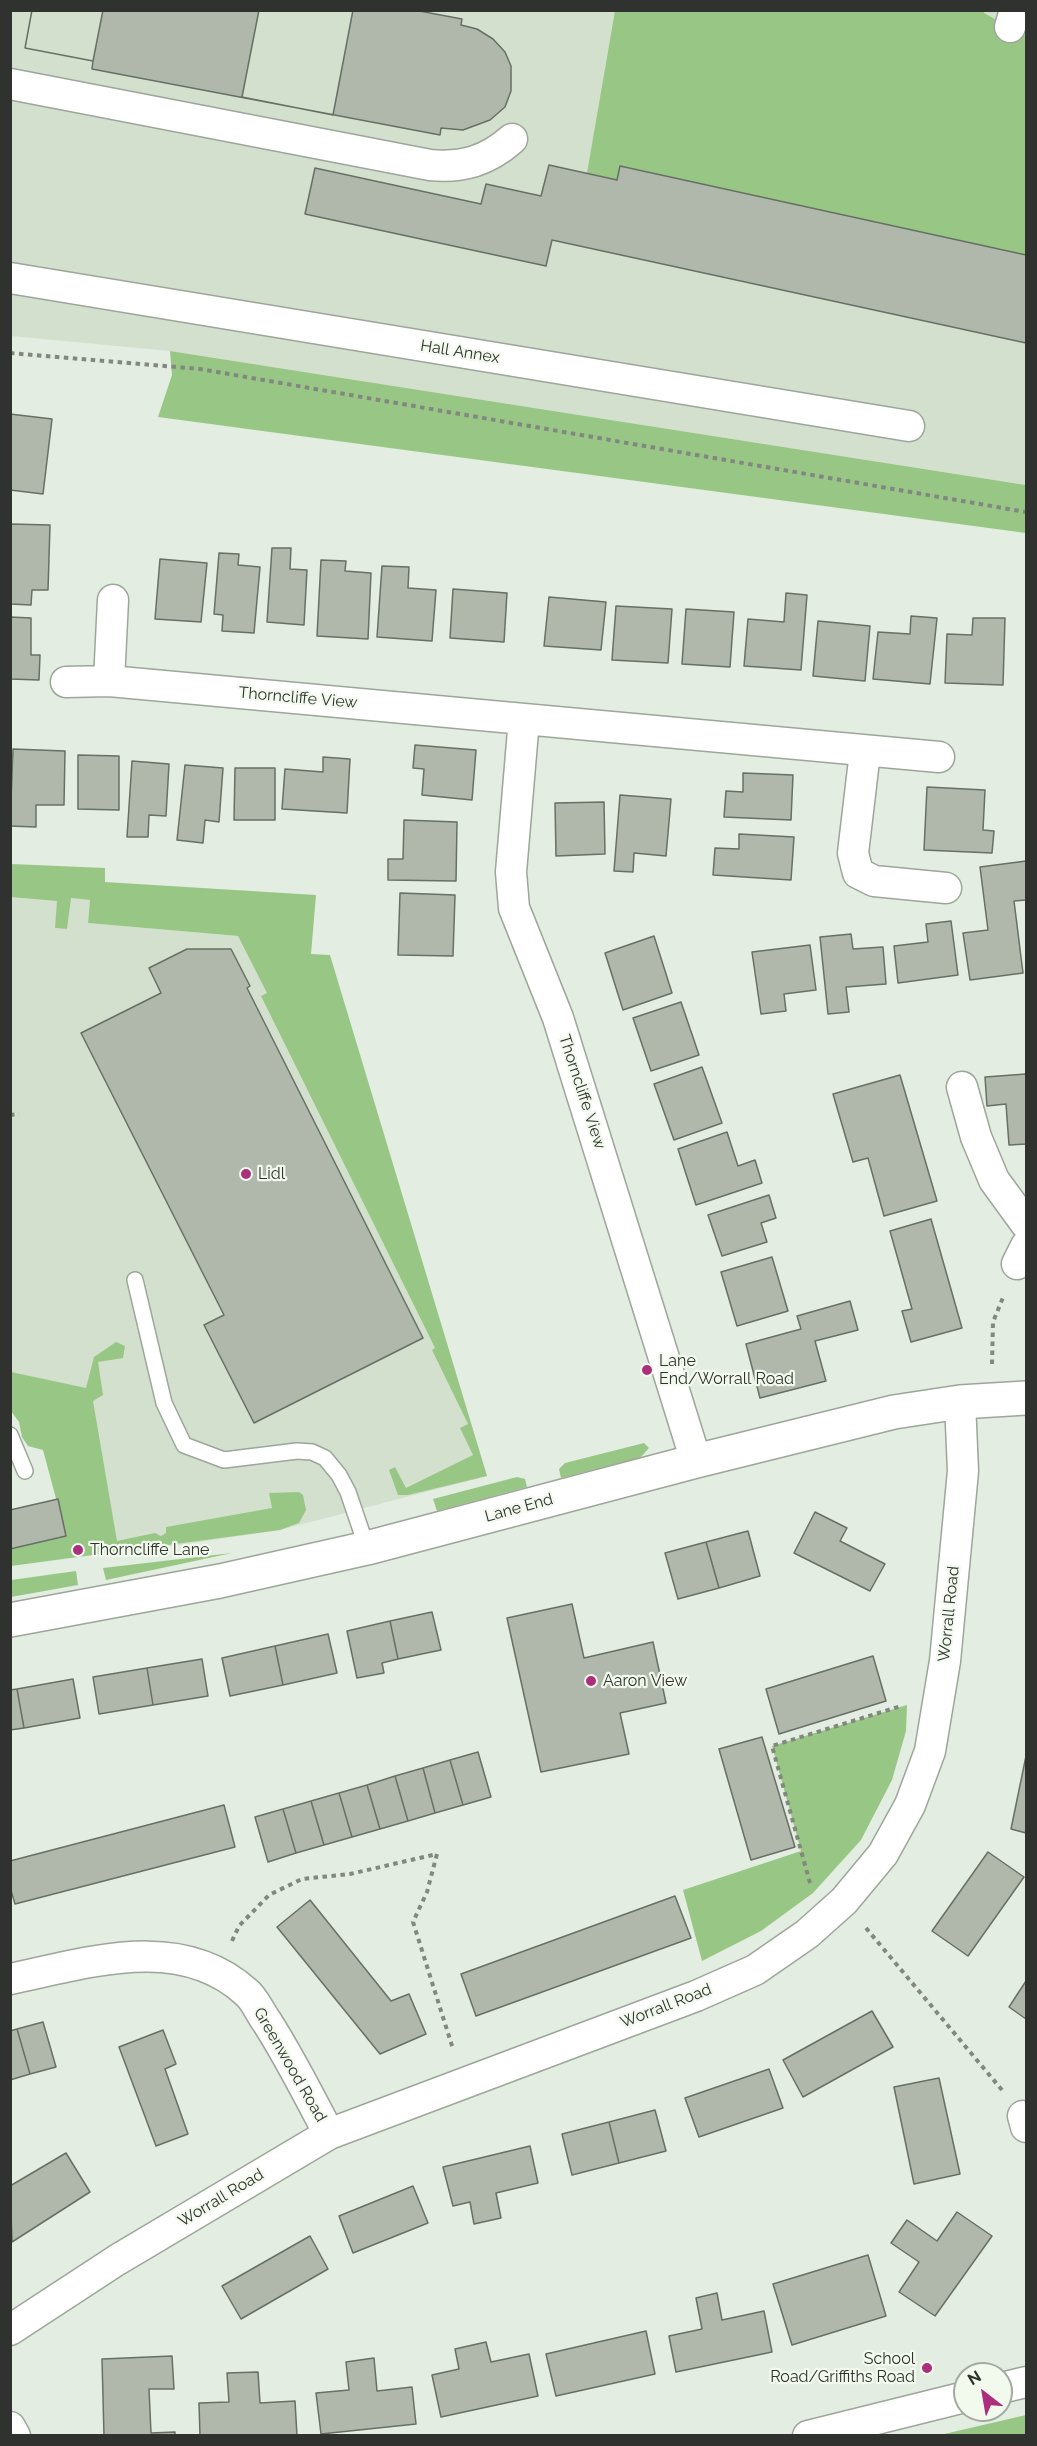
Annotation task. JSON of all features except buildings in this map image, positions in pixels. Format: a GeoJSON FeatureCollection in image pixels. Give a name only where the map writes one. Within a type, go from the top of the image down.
{"type":"FeatureCollection","features":[{"type":"Feature","properties":{"kind":"street"},"geometry":{"type":"LineString","coordinates":[[10,84],[430,165],[467,165],[484,159],[512,139]]}},
{"type":"Feature","properties":{"kind":"street","name":"Hall Annex"},"geometry":{"type":"LineString","coordinates":[[10,278],[909,426]]}},
{"type":"Feature","properties":{"kind":"street"},"geometry":{"type":"LineString","coordinates":[[109,681],[113,600]]}},
{"type":"Feature","properties":{"kind":"street","name":"Thorncliffe View"},"geometry":{"type":"LineString","coordinates":[[66,682],[109,681],[939,757]]}},
{"type":"Feature","properties":{"kind":"street","name":"Thorncliffe View"},"geometry":{"type":"LineString","coordinates":[[524,719],[511,872],[514,908],[558,1018],[696,1461]]}},
{"type":"Feature","properties":{"kind":"street"},"geometry":{"type":"LineString","coordinates":[[865,752],[853,853],[858,873],[874,881],[946,888]]}},
{"type":"Feature","properties":{"kind":"street"},"geometry":{"type":"LineString","coordinates":[[962,1087],[976,1137],[994,1180],[1026,1224]]}},
{"type":"Feature","properties":{"kind":"street","name":"Lane End"},"geometry":{"type":"LineString","coordinates":[[10,1620],[220,1581],[367,1548],[696,1461],[894,1412],[960,1402],[1026,1398]]}},
{"type":"Feature","properties":{"kind":"street","name":"Worrall Road"},"geometry":{"type":"LineString","coordinates":[[10,2330],[117,2260],[329,2134],[462,2082],[696,1996],[755,1970],[807,1934],[844,1901],[884,1854],[910,1805],[930,1751],[940,1695],[963,1472],[960,1402]]}},
{"type":"Feature","properties":{"kind":"street","name":"Greenwood Road"},"geometry":{"type":"LineString","coordinates":[[10,1978],[110,1959],[153,1955],[191,1960],[218,1972],[248,1993],[287,2053],[329,2134]]}},
{"type":"Feature","properties":{"kind":"street"},"geometry":{"type":"LineString","coordinates":[[812,2435],[953,2400]]}},
{"type":"Feature","properties":{"kind":"street"},"geometry":{"type":"LineString","coordinates":[[10,2427],[15,2436]]}},
{"type":"Feature","properties":{"kind":"lane"},"geometry":{"type":"LineString","coordinates":[[135,1280],[164,1403],[184,1445],[224,1460],[297,1451],[312,1452],[325,1458],[339,1475],[348,1492],[367,1548]]}},
{"type":"Feature","properties":{"kind":"lane"},"geometry":{"type":"LineString","coordinates":[[10,1435],[25,1471]]}},
{"type":"Feature","properties":{"kind":"path"},"geometry":{"type":"LineString","coordinates":[[10,353],[200,369],[1026,512]]}},
{"type":"Feature","properties":{"kind":"path"},"geometry":{"type":"LineString","coordinates":[[10,1115],[19,1114]]}},
{"type":"Feature","properties":{"kind":"path"},"geometry":{"type":"LineString","coordinates":[[821,1921],[772,1746],[940,1695]]}},
{"type":"Feature","properties":{"kind":"path"},"geometry":{"type":"LineString","coordinates":[[218,1972],[238,1926],[269,1895],[302,1879],[350,1874],[437,1854],[427,1892],[413,1922],[462,2082]]}},
{"type":"Feature","properties":{"kind":"path"},"geometry":{"type":"LineString","coordinates":[[844,1901],[1025,2122]]}},
{"type":"Feature","properties":{"kind":"shaded area"},"geometry":{"type":"Polygon","coordinates":[[[10,11],[1026,11],[1026,485],[170,351],[11,336],[10,11]]]}},
{"type":"Feature","properties":{"kind":"shaded area"},"geometry":{"type":"Polygon","coordinates":[[[10,887],[90,900],[88,923],[238,936],[268,993],[261,996],[432,1342],[445,1338],[487,1476],[280,1530],[118,1554],[11,1385],[10,887]]]}},
{"type":"Feature","properties":{"kind":"green space"},"geometry":{"type":"Polygon","coordinates":[[[615,11],[984,11],[1026,36],[1026,255],[621,166],[617,180],[587,173],[615,11]]]}},
{"type":"Feature","properties":{"kind":"green space"},"geometry":{"type":"Polygon","coordinates":[[[170,351],[1026,485],[1026,533],[158,417],[172,375],[170,351]]]}},
{"type":"Feature","properties":{"kind":"green space"},"geometry":{"type":"Polygon","coordinates":[[[11,864],[105,868],[105,882],[316,895],[311,954],[330,955],[487,1476],[408,1495],[398,1495],[389,1470],[395,1467],[406,1488],[473,1455],[460,1428],[468,1424],[432,1350],[435,1348],[261,996],[267,993],[238,936],[88,923],[90,900],[71,898],[67,929],[55,928],[57,901],[11,897],[11,864]]]}},
{"type":"Feature","properties":{"kind":"green space"},"geometry":{"type":"Polygon","coordinates":[[[116,1342],[125,1346],[123,1358],[98,1362],[103,1395],[93,1401],[117,1541],[155,1533],[161,1536],[166,1533],[166,1527],[272,1508],[269,1493],[299,1492],[303,1495],[306,1510],[299,1523],[280,1530],[11,1566],[10,1549],[66,1536],[43,1450],[28,1446],[22,1437],[19,1422],[11,1411],[11,1372],[86,1388],[94,1357],[116,1342]]]}},
{"type":"Feature","properties":{"kind":"green space"},"geometry":{"type":"Polygon","coordinates":[[[644,1443],[649,1448],[640,1458],[561,1478],[559,1469],[565,1463],[644,1443]]]}},
{"type":"Feature","properties":{"kind":"green space"},"geometry":{"type":"Polygon","coordinates":[[[517,1477],[525,1479],[527,1487],[437,1511],[433,1499],[517,1477]]]}},
{"type":"Feature","properties":{"kind":"green space"},"geometry":{"type":"Polygon","coordinates":[[[232,1553],[106,1580],[103,1568],[232,1553]]]}},
{"type":"Feature","properties":{"kind":"green space"},"geometry":{"type":"Polygon","coordinates":[[[76,1571],[78,1585],[11,1597],[11,1580],[76,1571]]]}},
{"type":"Feature","properties":{"kind":"green space"},"geometry":{"type":"Polygon","coordinates":[[[907,1705],[906,1731],[892,1780],[861,1840],[813,1893],[761,1931],[702,1961],[683,1890],[801,1851],[772,1746],[907,1705]]]}},
{"type":"Feature","properties":{"kind":"green space"},"geometry":{"type":"Polygon","coordinates":[[[1026,2415],[1026,2435],[940,2435],[996,2422],[1013,2422],[1013,2418],[1026,2415]]]}},
{"type":"Feature","properties":{"kind":"place","name":"Lidl"},"geometry":{"type":"Point","coordinates":[246,1174]}},
{"type":"Feature","properties":{"kind":"place","name":"Lane End/Worrall Road"},"geometry":{"type":"Point","coordinates":[647,1370]}},
{"type":"Feature","properties":{"kind":"place","name":"Thorncliffe Lane"},"geometry":{"type":"Point","coordinates":[78,1550]}},
{"type":"Feature","properties":{"kind":"place","name":"Aaron View"},"geometry":{"type":"Point","coordinates":[591,1681]}},
{"type":"Feature","properties":{"kind":"place","name":"School Road/Griffiths Road"},"geometry":{"type":"Point","coordinates":[927,2368]}}]}
